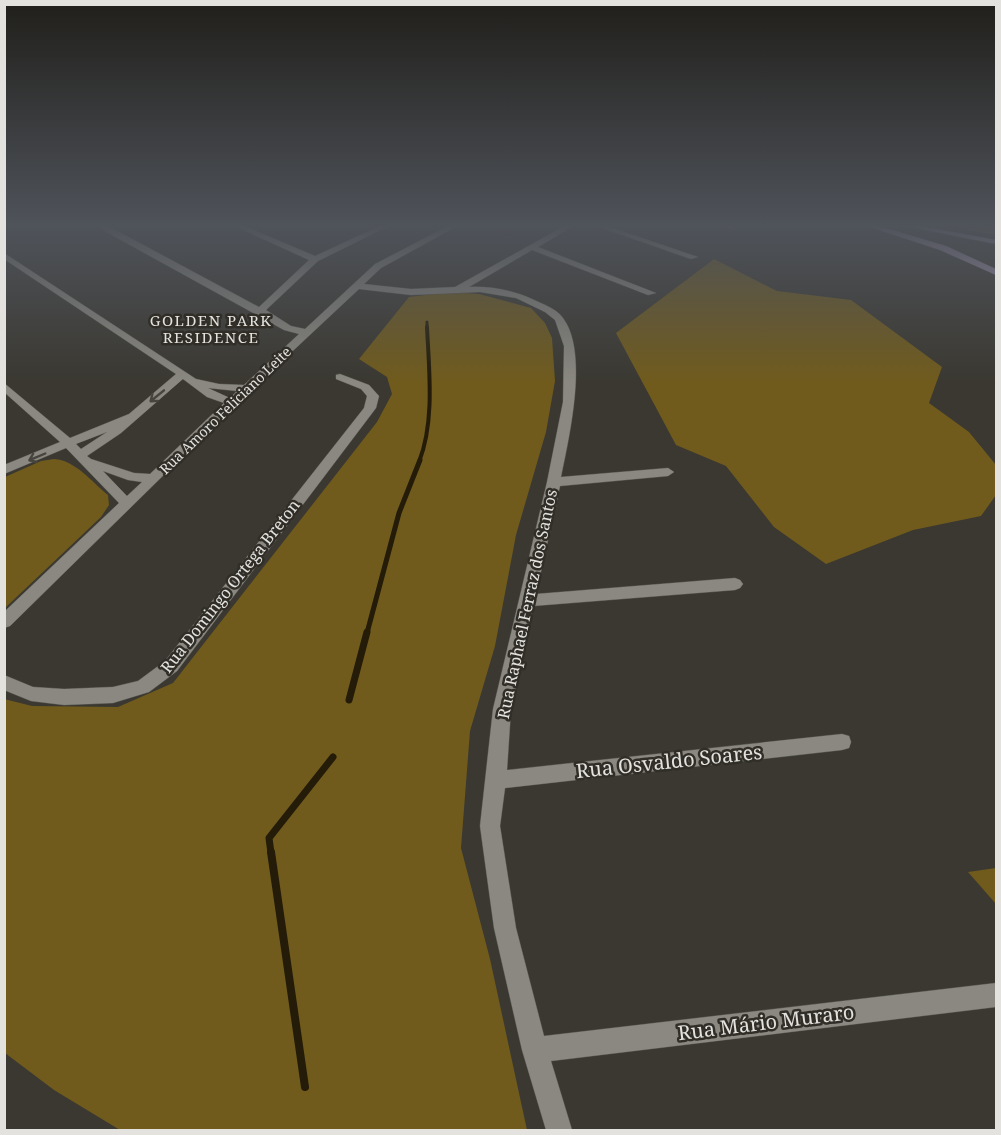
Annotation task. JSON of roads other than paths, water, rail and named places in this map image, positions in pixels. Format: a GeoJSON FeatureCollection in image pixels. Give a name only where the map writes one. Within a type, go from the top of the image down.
{"type":"FeatureCollection","features":[{"type":"Feature","properties":{"kind":"street"},"geometry":{"type":"LineString","coordinates":[[37,277],[188,378],[204,393],[216,399],[232,402]]}},
{"type":"Feature","properties":{"kind":"street"},"geometry":{"type":"LineString","coordinates":[[197,277],[288,328],[305,332]]}},
{"type":"Feature","properties":{"kind":"street"},"geometry":{"type":"LineString","coordinates":[[260,311],[297,277]]}},
{"type":"Feature","properties":{"kind":"street","name":"Rua Amoro Feliciano Leite"},"geometry":{"type":"LineString","coordinates":[[6,619],[305,332],[367,277]]}},
{"type":"Feature","properties":{"kind":"street"},"geometry":{"type":"LineString","coordinates":[[476,277],[477,288]]}},
{"type":"Feature","properties":{"kind":"street"},"geometry":{"type":"LineString","coordinates":[[477,288],[484,277]]}},
{"type":"Feature","properties":{"kind":"street"},"geometry":{"type":"LineString","coordinates":[[609,277],[651,293]]}},
{"type":"Feature","properties":{"kind":"street","name":"Rua Raphael Ferraz dos Santos"},"geometry":{"type":"LineString","coordinates":[[356,286],[411,292],[477,288],[519,297],[548,310],[559,319],[565,328],[569,346],[569,402],[554,482],[501,709],[490,826],[505,928],[535,1050],[559,1131]]}},
{"type":"Feature","properties":{"kind":"street"},"geometry":{"type":"LineString","coordinates":[[244,302],[283,291]]}},
{"type":"Feature","properties":{"kind":"street"},"geometry":{"type":"LineString","coordinates":[[273,318],[316,322]]}},
{"type":"Feature","properties":{"kind":"street","name":"Rua Domingo Ortega Breton"},"geometry":{"type":"LineString","coordinates":[[4,682],[31,694],[64,697],[113,695],[143,687],[171,666],[370,408],[373,396],[365,387],[340,377]]}},
{"type":"Feature","properties":{"kind":"street"},"geometry":{"type":"LineString","coordinates":[[188,378],[219,387],[247,388]]}},
{"type":"Feature","properties":{"kind":"street"},"geometry":{"type":"LineString","coordinates":[[82,458],[131,417],[188,378]]}},
{"type":"Feature","properties":{"kind":"street"},"geometry":{"type":"LineString","coordinates":[[4,386],[69,444],[127,504]]}},
{"type":"Feature","properties":{"kind":"street"},"geometry":{"type":"LineString","coordinates":[[4,470],[131,417]]}},
{"type":"Feature","properties":{"kind":"street"},"geometry":{"type":"LineString","coordinates":[[82,458],[113,472],[133,477],[155,478]]}},
{"type":"Feature","properties":{"kind":"street"},"geometry":{"type":"LineString","coordinates":[[554,482],[668,472]]}},
{"type":"Feature","properties":{"kind":"street"},"geometry":{"type":"LineString","coordinates":[[525,601],[735,584]]}},
{"type":"Feature","properties":{"kind":"street","name":"Rua Osvaldo Soares"},"geometry":{"type":"LineString","coordinates":[[496,780],[842,742]]}},
{"type":"Feature","properties":{"kind":"street","name":"Rua Mário Muraro"},"geometry":{"type":"LineString","coordinates":[[535,1050],[996,995]]}},
{"type":"Feature","properties":{"kind":"waterway"},"geometry":{"type":"LineString","coordinates":[[427,322],[427,327]]}},
{"type":"Feature","properties":{"kind":"waterway"},"geometry":{"type":"LineString","coordinates":[[419,462],[429,413],[430,378],[427,327]]}},
{"type":"Feature","properties":{"kind":"waterway"},"geometry":{"type":"LineString","coordinates":[[367,633],[399,513],[420,460]]}},
{"type":"Feature","properties":{"kind":"waterway"},"geometry":{"type":"LineString","coordinates":[[349,700],[367,632]]}},
{"type":"Feature","properties":{"kind":"waterway"},"geometry":{"type":"LineString","coordinates":[[271,853],[269,838],[333,757]]}},
{"type":"Feature","properties":{"kind":"waterway"},"geometry":{"type":"LineString","coordinates":[[271,852],[305,1087]]}},
{"type":"Feature","properties":{"kind":"district","name":"GOLDEN PARK RESIDENCE"},"geometry":{"type":"Point","coordinates":[211,328]}}]}
